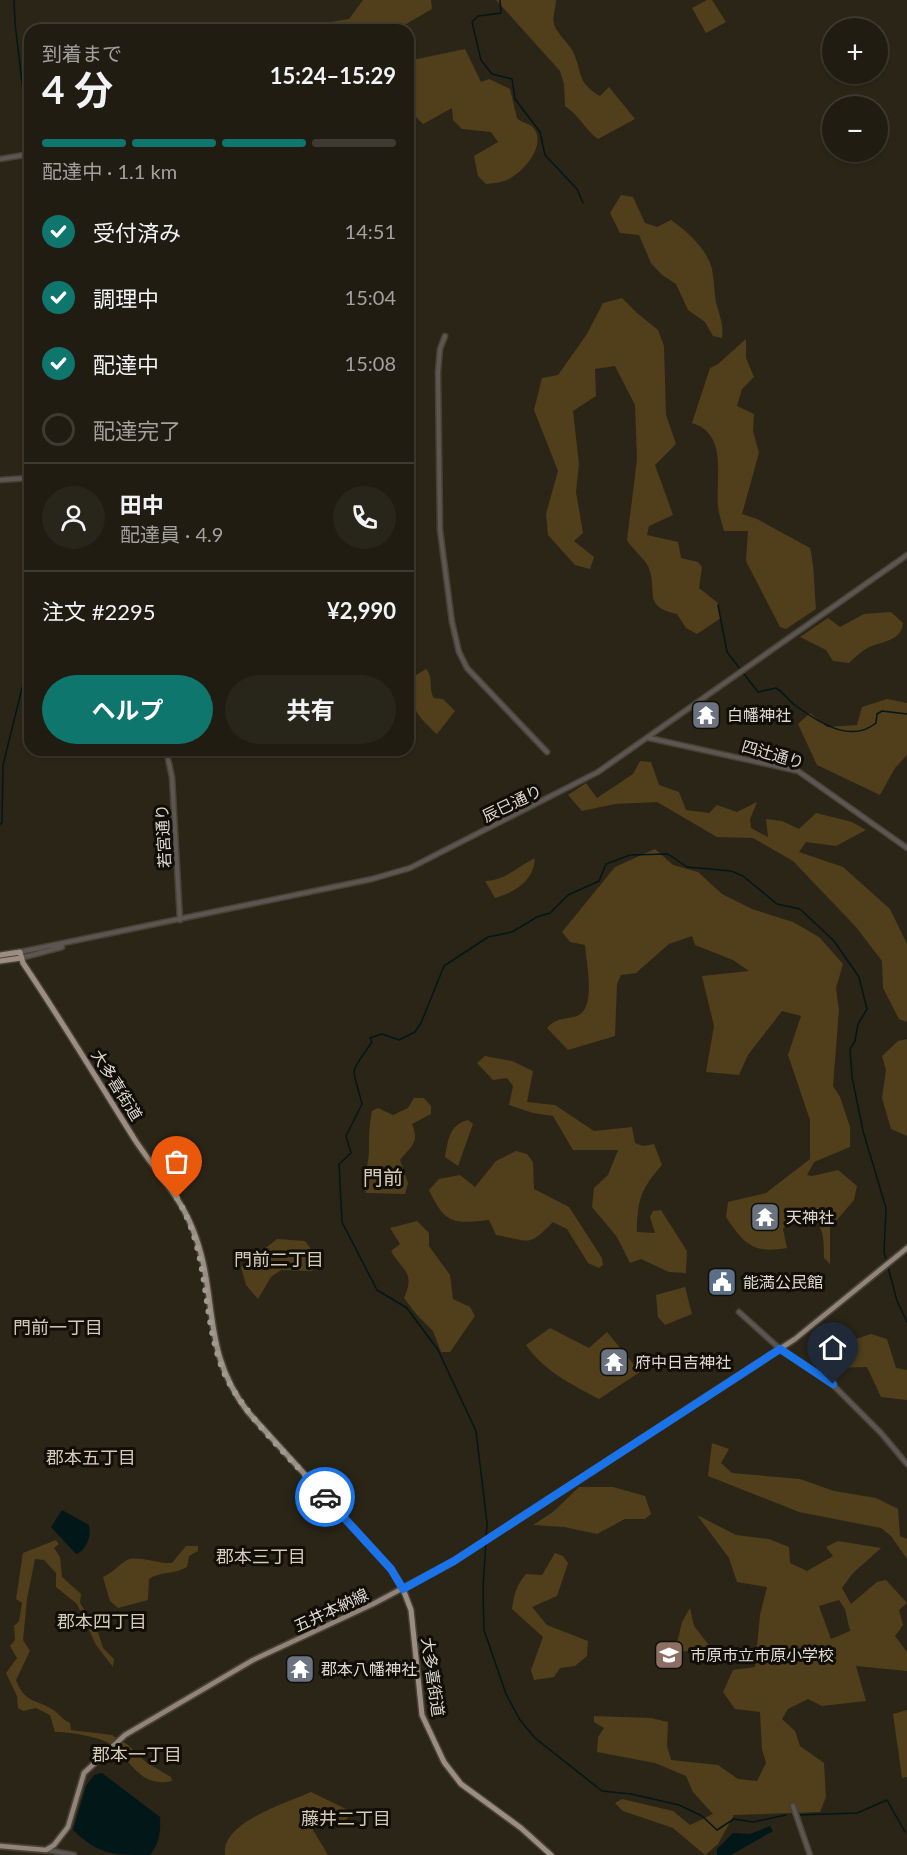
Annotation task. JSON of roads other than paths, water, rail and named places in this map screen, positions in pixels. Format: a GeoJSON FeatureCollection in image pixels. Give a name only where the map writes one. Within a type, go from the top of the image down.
{"type":"FeatureCollection","features":[{"type":"Feature","properties":{"kind":"highway"},"geometry":{"type":"LineString","coordinates":[[0,955],[21,955]]}},
{"type":"Feature","properties":{"kind":"highway"},"geometry":{"type":"LineString","coordinates":[[0,961],[21,955]]}},
{"type":"Feature","properties":{"kind":"highway","name":"大多喜街道"},"geometry":{"type":"LineString","coordinates":[[21,955],[137,1143],[187,1216],[201,1254],[218,1354],[234,1392],[248,1412],[391,1569],[403,1589],[412,1617],[422,1715],[444,1762],[461,1784],[521,1827],[551,1855]]}},
{"type":"Feature","properties":{"kind":"main road","name":"五井本納線"},"geometry":{"type":"LineString","coordinates":[[46,1850],[60,1840],[66,1832],[81,1779],[87,1768],[125,1735],[253,1660],[403,1589],[454,1561],[780,1349],[820,1321],[907,1248]]}},
{"type":"Feature","properties":{"kind":"main road"},"geometry":{"type":"LineString","coordinates":[[0,1846],[46,1850]]}},
{"type":"Feature","properties":{"kind":"street"},"geometry":{"type":"LineString","coordinates":[[0,159],[24,155]]}},
{"type":"Feature","properties":{"kind":"street"},"geometry":{"type":"LineString","coordinates":[[445,336],[439,356],[440,530],[456,638],[467,668],[547,752]]}},
{"type":"Feature","properties":{"kind":"street"},"geometry":{"type":"LineString","coordinates":[[0,480],[24,478]]}},
{"type":"Feature","properties":{"kind":"street","name":"辰巳通り"},"geometry":{"type":"LineString","coordinates":[[21,955],[372,879],[410,868],[584,781],[907,555]]}},
{"type":"Feature","properties":{"kind":"street","name":"四辻通り"},"geometry":{"type":"LineString","coordinates":[[648,738],[798,771],[907,848]]}},
{"type":"Feature","properties":{"kind":"street","name":"若宮通り"},"geometry":{"type":"LineString","coordinates":[[167,756],[172,777],[180,920]]}},
{"type":"Feature","properties":{"kind":"street"},"geometry":{"type":"LineString","coordinates":[[739,1312],[780,1349],[833,1384],[881,1433],[907,1464]]}},
{"type":"Feature","properties":{"kind":"street"},"geometry":{"type":"LineString","coordinates":[[793,1806],[810,1855]]}},
{"type":"Feature","properties":{"kind":"street"},"geometry":{"type":"LineString","coordinates":[[46,1850],[74,1855]]}},
{"type":"Feature","properties":{"kind":"waterway"},"geometry":{"type":"LineString","coordinates":[[14,0],[24,99]]}},
{"type":"Feature","properties":{"kind":"waterway"},"geometry":{"type":"LineString","coordinates":[[500,0],[501,13],[478,16],[472,22],[481,60],[492,74],[512,79],[515,99],[540,132],[545,155],[577,189],[583,203]]}},
{"type":"Feature","properties":{"kind":"waterway"},"geometry":{"type":"LineString","coordinates":[[718,605],[727,652],[758,692],[776,688],[793,704],[814,718],[846,731],[866,729],[876,723],[877,714],[882,711],[907,714]]}},
{"type":"Feature","properties":{"kind":"waterway"},"geometry":{"type":"LineString","coordinates":[[0,824],[2,823],[3,765],[24,680]]}},
{"type":"Feature","properties":{"kind":"waterway"},"geometry":{"type":"LineString","coordinates":[[786,1815],[753,1822],[734,1819],[717,1830],[702,1816],[679,1805],[631,1794],[602,1791],[535,1738],[520,1720],[506,1694],[484,1630],[483,1590],[487,1523],[476,1431],[438,1350],[407,1308],[377,1290],[342,1222],[339,1164],[351,1153],[346,1136],[362,1104],[354,1076],[356,1066],[372,1042],[370,1038],[382,1034],[399,1040],[415,1032],[421,1023],[444,966],[488,937],[512,932],[537,917],[550,913],[568,895],[599,881],[606,864],[630,855],[668,854],[687,867],[731,871],[743,876],[777,904],[800,909],[834,941],[859,977],[867,1009],[858,1024],[855,1041],[850,1049],[852,1077],[863,1131],[886,1208],[884,1252],[897,1301],[907,1322]]}},
{"type":"Feature","properties":{"kind":"waterway"},"geometry":{"type":"LineString","coordinates":[[799,1815],[857,1813],[887,1800],[905,1832]]}},
{"type":"Feature","properties":{"kind":"place","name":"白幡神社"},"geometry":{"type":"Point","coordinates":[706,715]}},
{"type":"Feature","properties":{"kind":"place","name":"天神社"},"geometry":{"type":"Point","coordinates":[765,1217]}},
{"type":"Feature","properties":{"kind":"place","name":"能満公民館"},"geometry":{"type":"Point","coordinates":[722,1282]}},
{"type":"Feature","properties":{"kind":"place","name":"府中日吉神社"},"geometry":{"type":"Point","coordinates":[614,1362]}},
{"type":"Feature","properties":{"kind":"place","name":"市原市立市原小学校"},"geometry":{"type":"Point","coordinates":[669,1655]}},
{"type":"Feature","properties":{"kind":"place","name":"郡本八幡神社"},"geometry":{"type":"Point","coordinates":[300,1669]}},
{"type":"Feature","properties":{"kind":"district","name":"門前"},"geometry":{"type":"Point","coordinates":[383,1178]}},
{"type":"Feature","properties":{"kind":"district","name":"門前二丁目"},"geometry":{"type":"Point","coordinates":[279,1260]}},
{"type":"Feature","properties":{"kind":"district","name":"門前一丁目"},"geometry":{"type":"Point","coordinates":[58,1328]}},
{"type":"Feature","properties":{"kind":"district","name":"郡本五丁目"},"geometry":{"type":"Point","coordinates":[91,1458]}},
{"type":"Feature","properties":{"kind":"district","name":"郡本三丁目"},"geometry":{"type":"Point","coordinates":[261,1557]}},
{"type":"Feature","properties":{"kind":"district","name":"郡本四丁目"},"geometry":{"type":"Point","coordinates":[102,1622]}},
{"type":"Feature","properties":{"kind":"district","name":"郡本一丁目"},"geometry":{"type":"Point","coordinates":[137,1755]}},
{"type":"Feature","properties":{"kind":"district","name":"藤井二丁目"},"geometry":{"type":"Point","coordinates":[346,1819]}}]}
